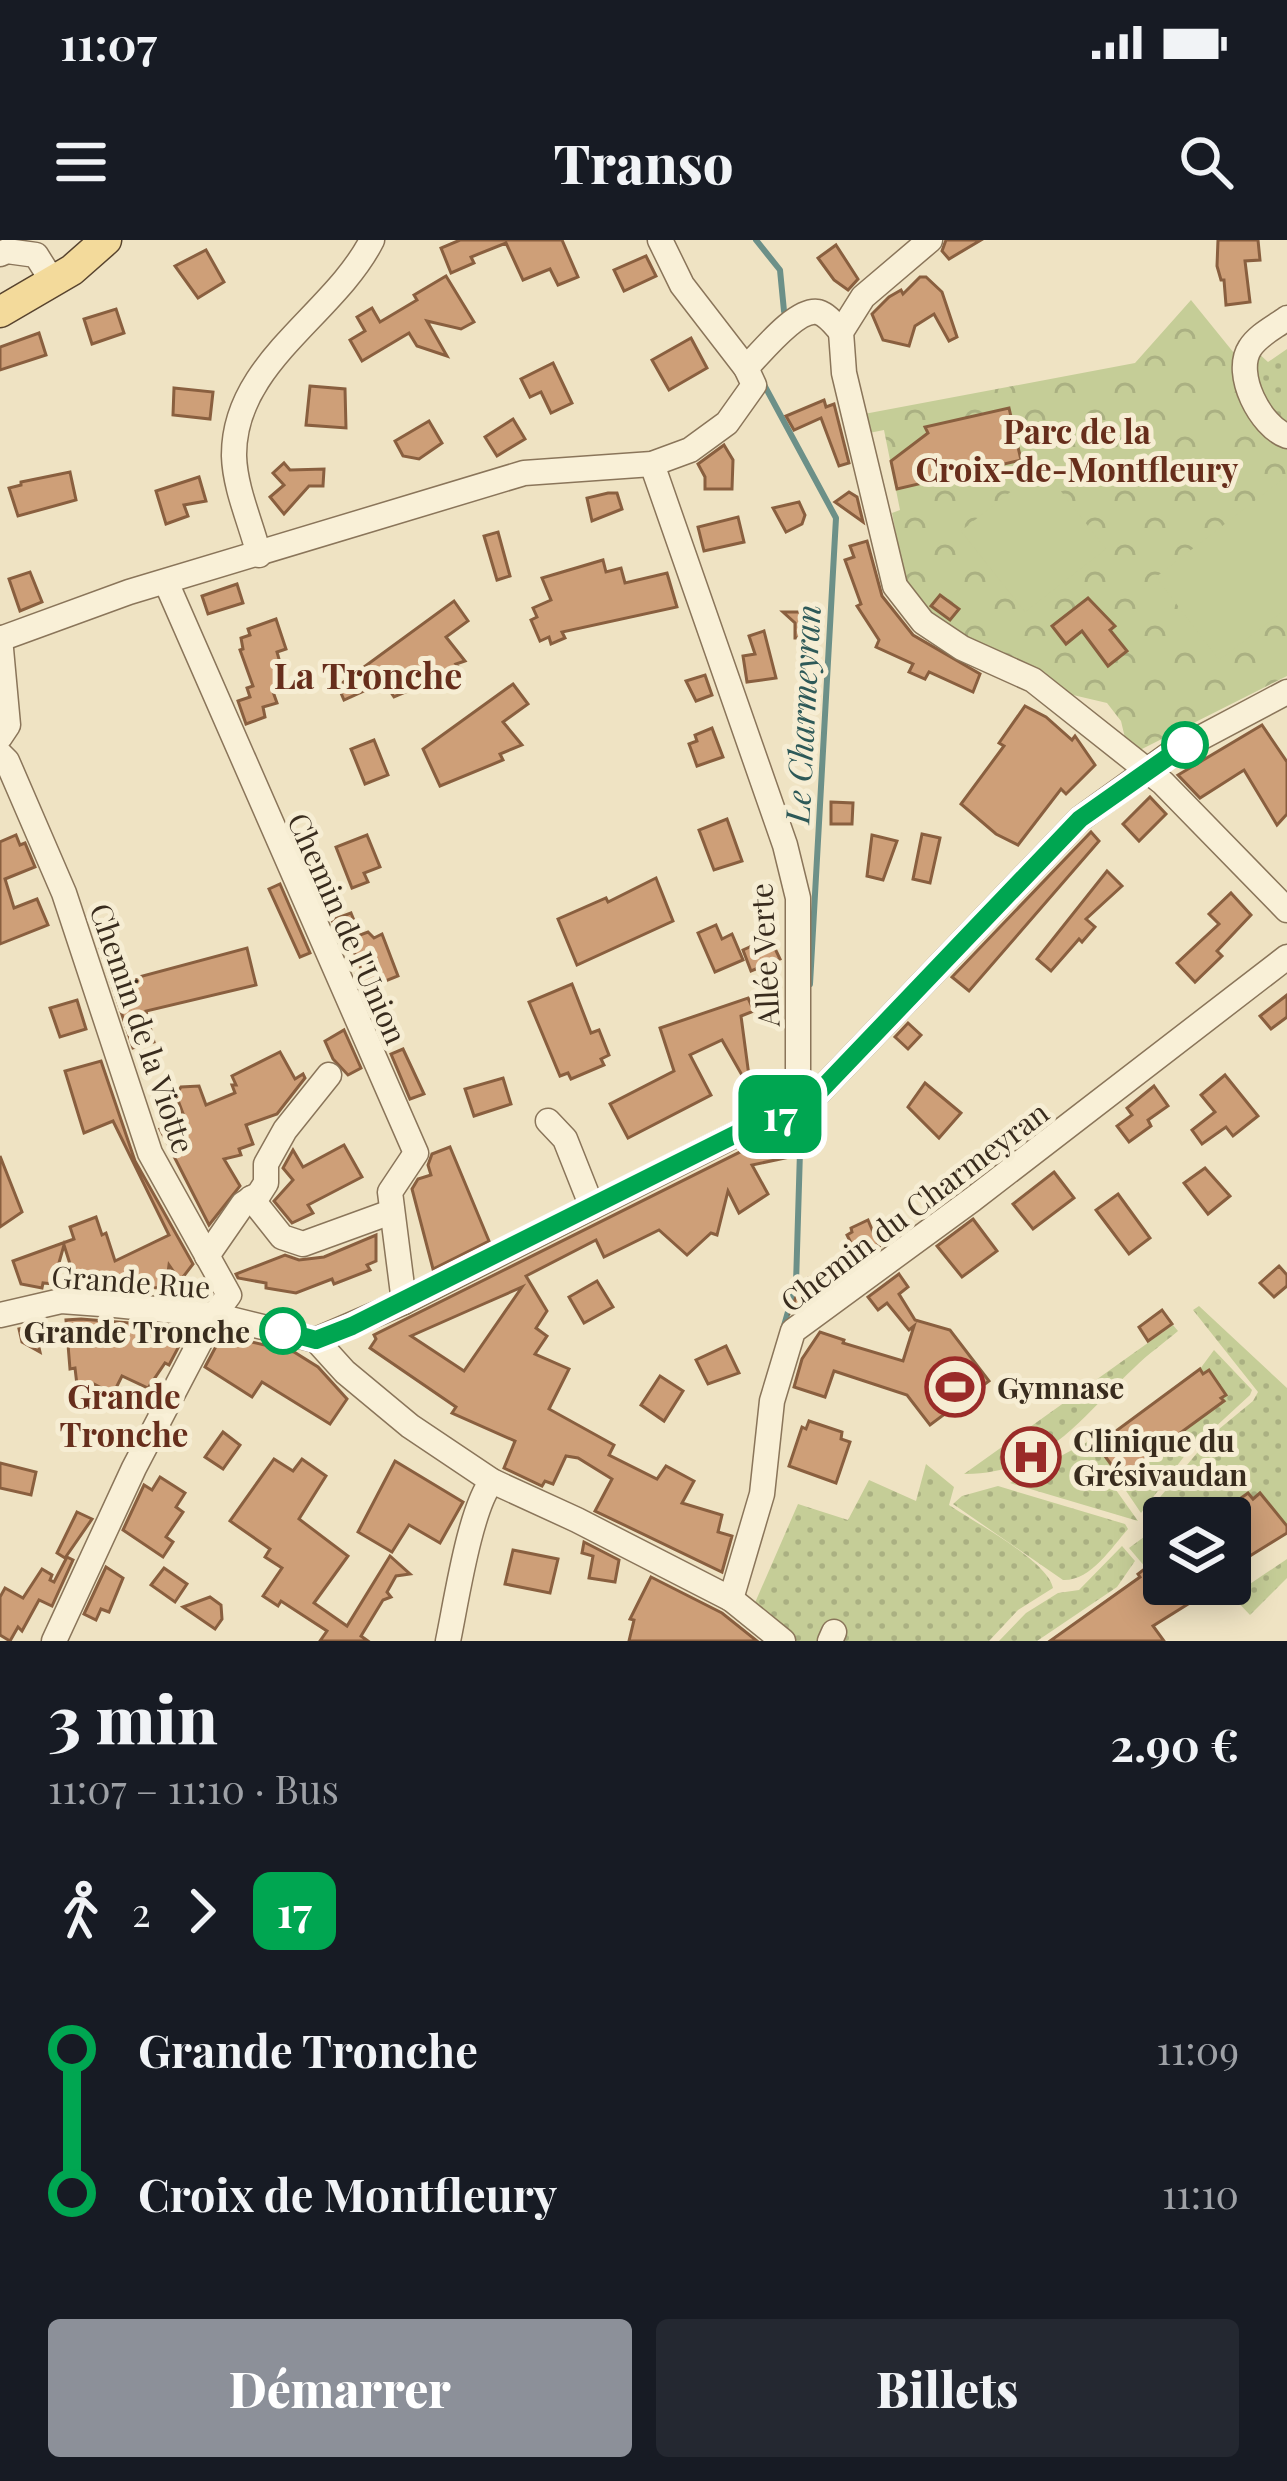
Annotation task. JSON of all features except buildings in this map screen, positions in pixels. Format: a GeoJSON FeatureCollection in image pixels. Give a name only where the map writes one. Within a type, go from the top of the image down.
{"type":"FeatureCollection","features":[{"type":"Feature","properties":{"kind":"main road"},"geometry":{"type":"LineString","coordinates":[[0,312],[53,283],[106,240]]}},
{"type":"Feature","properties":{"kind":"street"},"geometry":{"type":"LineString","coordinates":[[260,555],[236,473],[236,441],[244,410],[265,368],[345,282],[372,240]]}},
{"type":"Feature","properties":{"kind":"street"},"geometry":{"type":"LineString","coordinates":[[0,736],[8,725],[0,639],[166,582],[524,473],[652,464],[691,450],[727,423],[754,385],[682,285],[660,240]]}},
{"type":"Feature","properties":{"kind":"street"},"geometry":{"type":"LineString","coordinates":[[930,240],[863,296],[841,332],[844,373],[896,586],[923,622],[962,648],[1033,680],[1163,782],[1287,910]]}},
{"type":"Feature","properties":{"kind":"street"},"geometry":{"type":"LineString","coordinates":[[0,254],[36,255],[53,283]]}},
{"type":"Feature","properties":{"kind":"street"},"geometry":{"type":"LineString","coordinates":[[746,368],[797,317],[810,311],[824,314],[841,332]]}},
{"type":"Feature","properties":{"kind":"street"},"geometry":{"type":"LineString","coordinates":[[1287,318],[1257,339],[1244,365],[1248,385],[1267,423],[1287,436]]}},
{"type":"Feature","properties":{"kind":"street","name":"Allée Verte"},"geometry":{"type":"LineString","coordinates":[[652,464],[785,845],[798,898],[798,1088],[794,1107]]}},
{"type":"Feature","properties":{"kind":"street","name":"Chemin de l'Union"},"geometry":{"type":"LineString","coordinates":[[166,582],[416,1153],[390,1192],[404,1302]]}},
{"type":"Feature","properties":{"kind":"street"},"geometry":{"type":"LineString","coordinates":[[783,1641],[731,1599],[492,1481],[410,1426],[345,1372],[316,1340],[404,1302],[818,1093],[1080,819],[1202,735],[1287,692]]}},
{"type":"Feature","properties":{"kind":"street","name":"Chemin de la Viotte"},"geometry":{"type":"LineString","coordinates":[[0,754],[64,892],[150,1153],[229,1295],[214,1316]]}},
{"type":"Feature","properties":{"kind":"street","name":"Chemin du Charmeyran"},"geometry":{"type":"LineString","coordinates":[[731,1599],[762,1494],[772,1402],[793,1331],[974,1199],[1287,957]]}},
{"type":"Feature","properties":{"kind":"street"},"geometry":{"type":"LineString","coordinates":[[207,1256],[243,1204],[266,1183],[266,1164],[285,1130],[329,1075]]}},
{"type":"Feature","properties":{"kind":"street"},"geometry":{"type":"LineString","coordinates":[[548,1121],[565,1139],[592,1207]]}},
{"type":"Feature","properties":{"kind":"street"},"geometry":{"type":"LineString","coordinates":[[251,1198],[282,1238],[303,1244],[391,1212]]}},
{"type":"Feature","properties":{"kind":"street","name":"Grande Rue"},"geometry":{"type":"LineString","coordinates":[[0,1315],[61,1301],[214,1316],[316,1340]]}},
{"type":"Feature","properties":{"kind":"street"},"geometry":{"type":"LineString","coordinates":[[61,1638],[134,1468],[214,1316]]}},
{"type":"Feature","properties":{"kind":"street"},"geometry":{"type":"LineString","coordinates":[[448,1641],[473,1529],[492,1481]]}},
{"type":"Feature","properties":{"kind":"green space"},"geometry":{"type":"Polygon","coordinates":[[[1191,300],[1238,358],[1287,438],[1287,676],[1138,751],[1125,738],[1121,721],[1107,703],[1073,695],[942,626],[905,581],[892,513],[900,510],[884,430],[869,433],[864,414],[1135,363],[1191,300]]]}},
{"type":"Feature","properties":{"kind":"green space"},"geometry":{"type":"Polygon","coordinates":[[[1287,349],[1287,426],[1251,385],[1257,352],[1268,362],[1287,349]]]}},
{"type":"Feature","properties":{"kind":"green space"},"geometry":{"type":"Polygon","coordinates":[[[1042,467],[1106,549],[1025,612],[961,531],[1042,467]]]}},
{"type":"Feature","properties":{"kind":"green space"},"geometry":{"type":"Polygon","coordinates":[[[1287,476],[1287,608],[1219,660],[1156,577],[1287,476]]]}},
{"type":"Feature","properties":{"kind":"green space"},"geometry":{"type":"Polygon","coordinates":[[[1199,1306],[1287,1388],[1287,1526],[1260,1493],[1253,1499],[1247,1493],[1242,1497],[1160,1497],[1213,1434],[1258,1392],[1193,1310],[1199,1306]]]}},
{"type":"Feature","properties":{"kind":"green space"},"geometry":{"type":"Polygon","coordinates":[[[1173,1325],[1178,1331],[1040,1454],[992,1472],[964,1474],[1173,1325]]]}},
{"type":"Feature","properties":{"kind":"green space"},"geometry":{"type":"Polygon","coordinates":[[[1214,1350],[1252,1390],[1250,1395],[1186,1454],[1153,1497],[1143,1497],[1141,1513],[1120,1482],[1223,1402],[1226,1394],[1209,1371],[1203,1374],[1200,1369],[1214,1350]]]}},
{"type":"Feature","properties":{"kind":"green space"},"geometry":{"type":"Polygon","coordinates":[[[1089,1441],[1118,1474],[1111,1483],[1138,1521],[1010,1483],[1089,1441]]]}},
{"type":"Feature","properties":{"kind":"green space"},"geometry":{"type":"Polygon","coordinates":[[[926,1464],[954,1487],[949,1505],[1024,1554],[1053,1588],[1018,1610],[989,1641],[792,1641],[754,1605],[798,1504],[848,1520],[869,1480],[916,1501],[926,1464]]]}},
{"type":"Feature","properties":{"kind":"green space"},"geometry":{"type":"Polygon","coordinates":[[[998,1486],[1125,1524],[1128,1529],[1091,1569],[1063,1580],[953,1504],[962,1496],[998,1486]]]}},
{"type":"Feature","properties":{"kind":"green space"},"geometry":{"type":"Polygon","coordinates":[[[1143,1538],[1143,1564],[1129,1548],[1143,1538]]]}},
{"type":"Feature","properties":{"kind":"green space"},"geometry":{"type":"Polygon","coordinates":[[[1122,1546],[1135,1561],[1117,1587],[1037,1641],[999,1641],[1026,1613],[1058,1593],[1079,1590],[1122,1546]]]}},
{"type":"Feature","properties":{"kind":"green space"},"geometry":{"type":"Polygon","coordinates":[[[1287,1559],[1287,1578],[1250,1615],[1241,1605],[1251,1605],[1251,1583],[1287,1559]]]}},
{"type":"Feature","properties":{"kind":"waterway","name":"Le Charmeyran"},"geometry":{"type":"LineString","coordinates":[[756,240],[780,270],[784,311]]}},
{"type":"Feature","properties":{"kind":"waterway","name":"Le Charmeyran"},"geometry":{"type":"LineString","coordinates":[[762,381],[836,518],[810,984]]}},
{"type":"Feature","properties":{"kind":"waterway","name":"Le Charmeyran"},"geometry":{"type":"LineString","coordinates":[[783,1329],[796,1284],[801,1118]]}},
{"type":"Feature","properties":{"kind":"bus line","name":"17"},"geometry":{"type":"LineString","coordinates":[[283,1331],[316,1340],[352,1326],[818,1093],[1080,819],[1185,745]]}},
{"type":"Feature","properties":{"kind":"place","name":"Grande Tronche"},"geometry":{"type":"Point","coordinates":[283,1331]}},
{"type":"Feature","properties":{"kind":"place","name":"Gymnase"},"geometry":{"type":"Point","coordinates":[955,1387]}},
{"type":"Feature","properties":{"kind":"place","name":"Clinique du Grésivaudan"},"geometry":{"type":"Point","coordinates":[1031,1457]}},
{"type":"Feature","properties":{"kind":"district","name":"Parc de la Croix-de-Montfleury"},"geometry":{"type":"Point","coordinates":[1077,449]}},
{"type":"Feature","properties":{"kind":"district","name":"La Tronche"},"geometry":{"type":"Point","coordinates":[368,674]}},
{"type":"Feature","properties":{"kind":"district","name":"Grande Tronche"},"geometry":{"type":"Point","coordinates":[124,1414]}}]}
